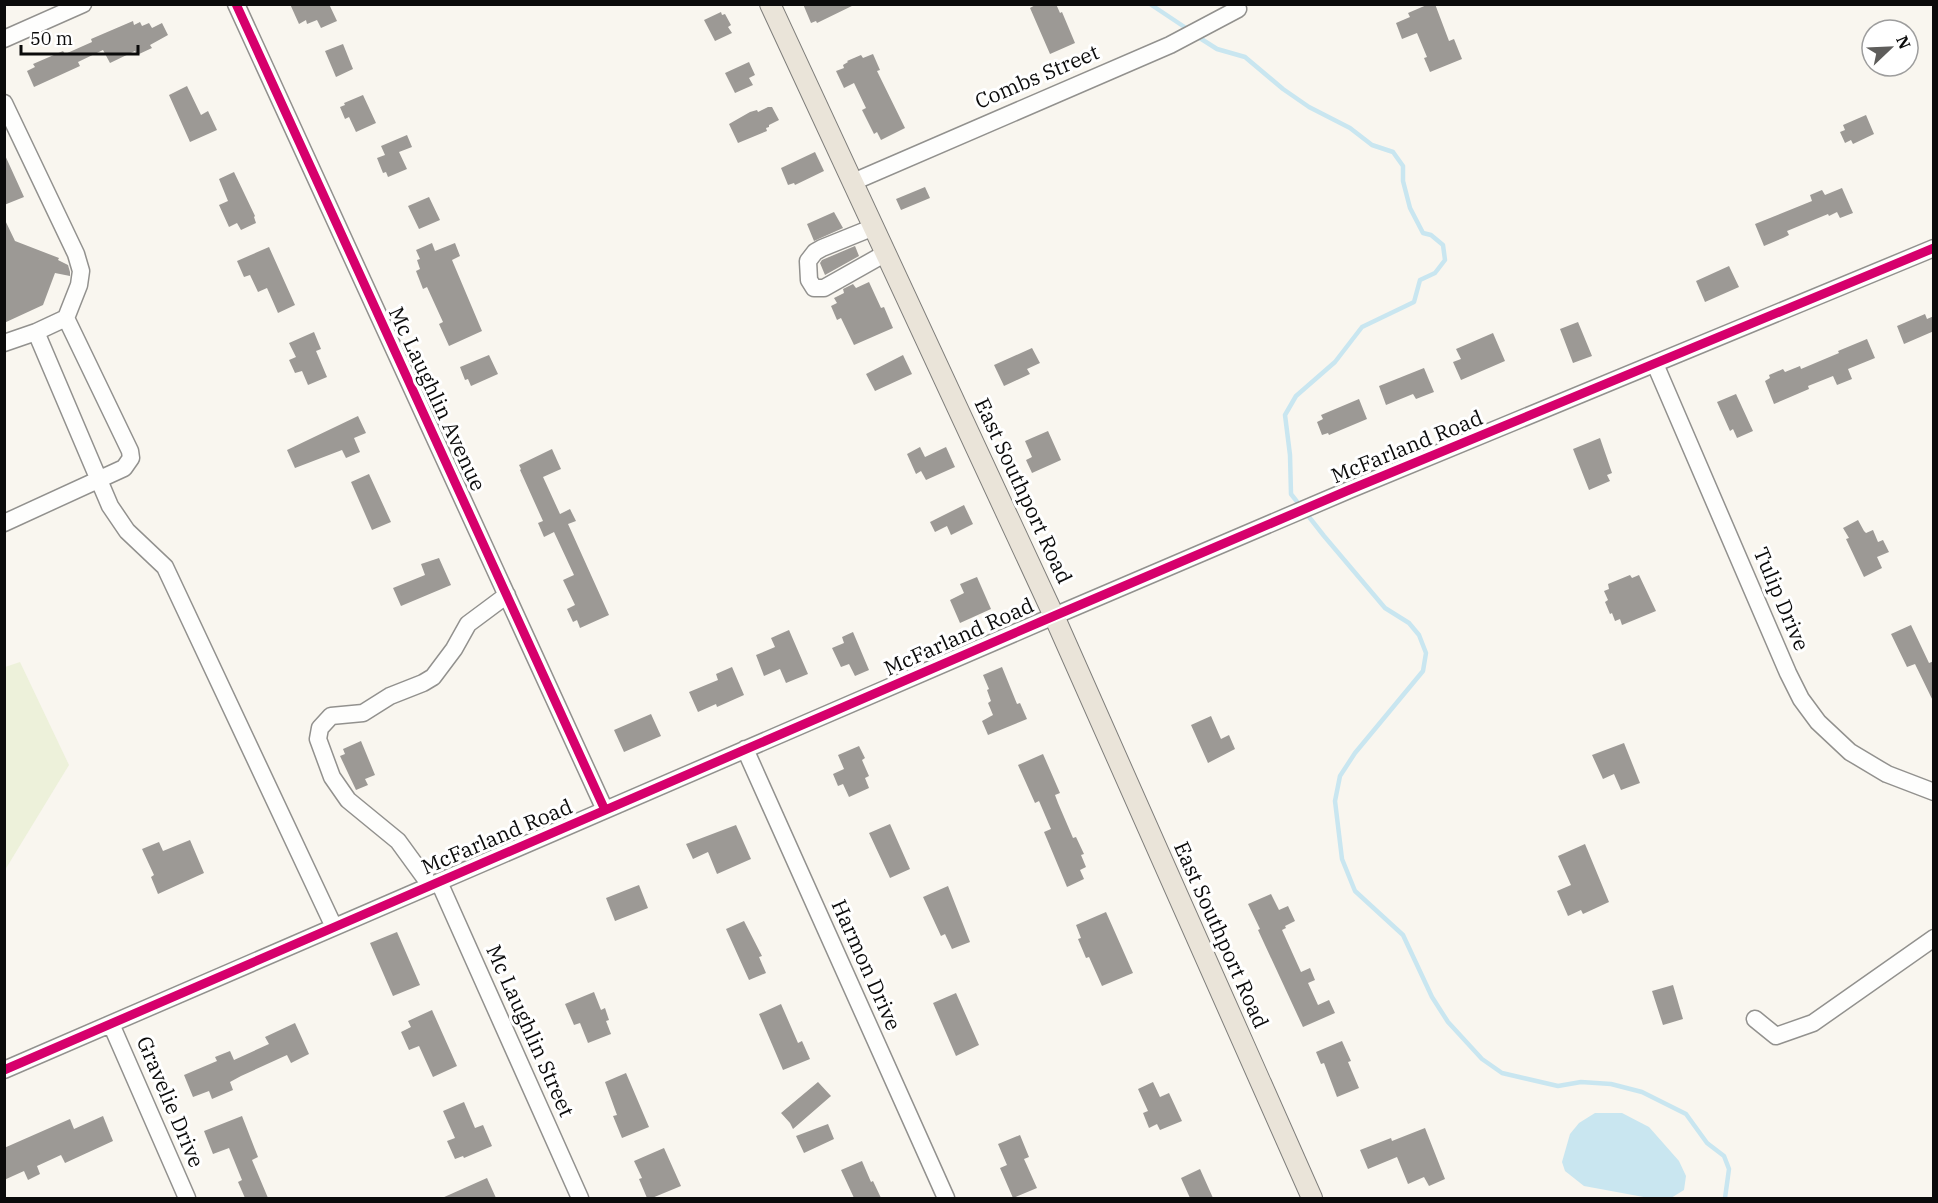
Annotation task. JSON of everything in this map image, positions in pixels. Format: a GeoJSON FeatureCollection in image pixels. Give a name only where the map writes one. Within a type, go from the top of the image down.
{"type":"FeatureCollection","features":[{"type":"Feature","properties":{"kind":"main road","name":"East Southport Road"},"geometry":{"type":"LineString","coordinates":[[770,4],[1054,616],[1312,1198]]}},
{"type":"Feature","properties":{"kind":"street"},"geometry":{"type":"LineString","coordinates":[[4,39],[83,4]]}},
{"type":"Feature","properties":{"kind":"street","name":"Mc Laughlin Avenue"},"geometry":{"type":"LineString","coordinates":[[236,4],[605,810]]}},
{"type":"Feature","properties":{"kind":"street","name":"Combs Street"},"geometry":{"type":"LineString","coordinates":[[853,182],[1170,45],[1238,9]]}},
{"type":"Feature","properties":{"kind":"street"},"geometry":{"type":"LineString","coordinates":[[4,103],[76,254],[81,271],[74,301],[66,318],[4,343]]}},
{"type":"Feature","properties":{"kind":"street"},"geometry":{"type":"LineString","coordinates":[[874,227],[815,252],[807,266],[811,285],[814,288],[824,288],[886,253]]}},
{"type":"Feature","properties":{"kind":"street","name":"McFarland Road"},"geometry":{"type":"LineString","coordinates":[[4,1070],[1264,526],[1934,248]]}},
{"type":"Feature","properties":{"kind":"street"},"geometry":{"type":"LineString","coordinates":[[4,523],[124,468],[129,464],[131,458],[130,451],[66,318]]}},
{"type":"Feature","properties":{"kind":"street"},"geometry":{"type":"LineString","coordinates":[[36,332],[110,506],[127,531],[165,567],[334,927]]}},
{"type":"Feature","properties":{"kind":"street","name":"Tulip Drive"},"geometry":{"type":"LineString","coordinates":[[1655,364],[1801,699],[1823,728],[1856,756],[1887,774],[1934,792]]}},
{"type":"Feature","properties":{"kind":"street","name":"Mc Laughlin Street"},"geometry":{"type":"LineString","coordinates":[[507,596],[468,624],[454,649],[434,676],[423,683],[390,696],[363,713],[331,716],[320,728],[318,739],[332,777],[348,800],[398,842],[435,884],[580,1198]]}},
{"type":"Feature","properties":{"kind":"street","name":"Harmon Drive"},"geometry":{"type":"LineString","coordinates":[[745,749],[946,1198]]}},
{"type":"Feature","properties":{"kind":"street"},"geometry":{"type":"LineString","coordinates":[[1755,1019],[1776,1036],[1813,1023],[1934,938]]}},
{"type":"Feature","properties":{"kind":"street","name":"Gravelie Drive"},"geometry":{"type":"LineString","coordinates":[[111,1024],[187,1198]]}},
{"type":"Feature","properties":{"kind":"green space"},"geometry":{"type":"Polygon","coordinates":[[[20,662],[69,765],[5,870],[5,667],[20,662]]]}},
{"type":"Feature","properties":{"kind":"water"},"geometry":{"type":"Polygon","coordinates":[[[1595,1113],[1622,1113],[1649,1127],[1679,1161],[1686,1176],[1684,1190],[1671,1198],[1649,1198],[1584,1186],[1565,1171],[1562,1162],[1570,1134],[1579,1123],[1595,1113]]]}},
{"type":"Feature","properties":{"kind":"building"},"geometry":{"type":"Polygon","coordinates":[[[290,4],[329,4],[337,21],[321,28],[317,20],[307,24],[306,20],[299,24],[290,4]]]}},
{"type":"Feature","properties":{"kind":"building"},"geometry":{"type":"Polygon","coordinates":[[[803,4],[856,4],[817,23],[816,21],[811,23],[803,4]]]}},
{"type":"Feature","properties":{"kind":"building"},"geometry":{"type":"Polygon","coordinates":[[[1037,4],[1056,4],[1060,13],[1062,12],[1075,43],[1050,54],[1030,8],[1037,4]]]}},
{"type":"Feature","properties":{"kind":"building"},"geometry":{"type":"Polygon","coordinates":[[[1429,4],[1435,4],[1449,41],[1454,39],[1462,59],[1430,72],[1424,58],[1427,57],[1417,33],[1402,39],[1396,23],[1410,17],[1408,13],[1429,4]]]}},
{"type":"Feature","properties":{"kind":"building"},"geometry":{"type":"Polygon","coordinates":[[[721,12],[722,15],[725,14],[731,25],[728,27],[732,33],[715,41],[704,20],[721,12]]]}},
{"type":"Feature","properties":{"kind":"building"},"geometry":{"type":"Polygon","coordinates":[[[133,21],[134,25],[140,22],[142,26],[149,23],[152,28],[162,23],[168,35],[150,45],[152,48],[137,55],[135,51],[110,63],[103,50],[78,62],[80,66],[34,87],[27,71],[35,67],[33,64],[63,51],[65,54],[92,42],[91,39],[133,21]]]}},
{"type":"Feature","properties":{"kind":"building"},"geometry":{"type":"Polygon","coordinates":[[[343,44],[353,69],[336,77],[325,51],[343,44]]]}},
{"type":"Feature","properties":{"kind":"building"},"geometry":{"type":"Polygon","coordinates":[[[873,54],[880,70],[877,71],[905,128],[881,140],[877,132],[874,134],[862,110],[866,108],[854,83],[844,88],[836,71],[844,68],[843,65],[847,61],[861,55],[863,58],[873,54]]]}},
{"type":"Feature","properties":{"kind":"building"},"geometry":{"type":"Polygon","coordinates":[[[749,62],[755,75],[749,78],[753,85],[735,93],[725,73],[749,62]]]}},
{"type":"Feature","properties":{"kind":"building"},"geometry":{"type":"Polygon","coordinates":[[[187,86],[201,115],[208,111],[217,130],[190,142],[169,95],[187,86]]]}},
{"type":"Feature","properties":{"kind":"building"},"geometry":{"type":"Polygon","coordinates":[[[363,95],[376,123],[356,132],[349,117],[345,119],[340,107],[363,95]]]}},
{"type":"Feature","properties":{"kind":"building"},"geometry":{"type":"Polygon","coordinates":[[[772,107],[779,120],[769,125],[766,128],[767,131],[738,143],[729,124],[750,112],[757,110],[758,112],[772,107]]]}},
{"type":"Feature","properties":{"kind":"building"},"geometry":{"type":"Polygon","coordinates":[[[1866,115],[1874,134],[1853,144],[1851,140],[1845,143],[1840,132],[1845,130],[1843,125],[1866,115]]]}},
{"type":"Feature","properties":{"kind":"building"},"geometry":{"type":"Polygon","coordinates":[[[407,135],[412,147],[399,152],[407,169],[388,177],[386,172],[383,173],[377,158],[385,155],[381,146],[407,135]]]}},
{"type":"Feature","properties":{"kind":"building"},"geometry":{"type":"Polygon","coordinates":[[[815,152],[824,171],[795,185],[794,183],[788,185],[781,168],[815,152]]]}},
{"type":"Feature","properties":{"kind":"building"},"geometry":{"type":"Polygon","coordinates":[[[4,153],[24,197],[4,205],[4,153]]]}},
{"type":"Feature","properties":{"kind":"building"},"geometry":{"type":"Polygon","coordinates":[[[234,172],[255,216],[256,223],[241,230],[237,223],[229,227],[219,205],[228,201],[219,179],[234,172]]]}},
{"type":"Feature","properties":{"kind":"building"},"geometry":{"type":"Polygon","coordinates":[[[925,187],[930,198],[901,210],[896,199],[925,187]]]}},
{"type":"Feature","properties":{"kind":"building"},"geometry":{"type":"Polygon","coordinates":[[[1842,188],[1853,213],[1840,218],[1837,212],[1829,216],[1828,214],[1787,231],[1789,235],[1764,246],[1755,224],[1812,201],[1810,195],[1822,190],[1825,195],[1842,188]]]}},
{"type":"Feature","properties":{"kind":"building"},"geometry":{"type":"Polygon","coordinates":[[[429,197],[440,220],[419,229],[408,206],[429,197]]]}},
{"type":"Feature","properties":{"kind":"building"},"geometry":{"type":"Polygon","coordinates":[[[834,212],[843,228],[814,241],[807,224],[834,212]]]}},
{"type":"Feature","properties":{"kind":"building"},"geometry":{"type":"Polygon","coordinates":[[[4,218],[15,241],[59,258],[58,260],[68,265],[70,276],[55,273],[43,305],[4,323],[4,218]]]}},
{"type":"Feature","properties":{"kind":"building"},"geometry":{"type":"Polygon","coordinates":[[[432,243],[435,251],[455,243],[460,256],[452,260],[482,331],[449,346],[439,324],[443,322],[427,287],[423,289],[416,271],[420,269],[417,260],[420,259],[416,250],[432,243]]]}},
{"type":"Feature","properties":{"kind":"building"},"geometry":{"type":"Polygon","coordinates":[[[855,246],[859,256],[825,275],[820,263],[822,260],[855,246]]]}},
{"type":"Feature","properties":{"kind":"building"},"geometry":{"type":"Polygon","coordinates":[[[269,247],[295,305],[278,313],[267,288],[258,292],[250,275],[244,277],[237,261],[269,247]]]}},
{"type":"Feature","properties":{"kind":"building"},"geometry":{"type":"Polygon","coordinates":[[[1729,266],[1739,287],[1705,302],[1696,281],[1729,266]]]}},
{"type":"Feature","properties":{"kind":"building"},"geometry":{"type":"Polygon","coordinates":[[[869,282],[893,328],[854,345],[841,318],[837,320],[831,306],[837,303],[834,298],[844,293],[843,289],[853,284],[856,288],[869,282]]]}},
{"type":"Feature","properties":{"kind":"building"},"geometry":{"type":"Polygon","coordinates":[[[1925,314],[1927,319],[1934,316],[1934,331],[1904,344],[1897,326],[1925,314]]]}},
{"type":"Feature","properties":{"kind":"building"},"geometry":{"type":"Polygon","coordinates":[[[1578,322],[1592,356],[1573,363],[1560,329],[1578,322]]]}},
{"type":"Feature","properties":{"kind":"building"},"geometry":{"type":"Polygon","coordinates":[[[314,332],[321,349],[316,351],[327,377],[308,385],[302,371],[295,373],[289,360],[296,357],[289,343],[314,332]]]}},
{"type":"Feature","properties":{"kind":"building"},"geometry":{"type":"Polygon","coordinates":[[[1493,333],[1505,361],[1461,380],[1453,362],[1461,359],[1456,349],[1493,333]]]}},
{"type":"Feature","properties":{"kind":"building"},"geometry":{"type":"Polygon","coordinates":[[[1867,339],[1875,358],[1848,369],[1852,379],[1837,385],[1833,376],[1774,404],[1765,381],[1770,378],[1769,375],[1783,369],[1785,372],[1800,366],[1801,369],[1867,339]]]}},
{"type":"Feature","properties":{"kind":"building"},"geometry":{"type":"Polygon","coordinates":[[[1032,348],[1040,363],[1027,369],[1030,374],[1004,386],[994,365],[1032,348]]]}},
{"type":"Feature","properties":{"kind":"building"},"geometry":{"type":"Polygon","coordinates":[[[489,355],[498,374],[471,386],[468,379],[465,380],[460,367],[489,355]]]}},
{"type":"Feature","properties":{"kind":"building"},"geometry":{"type":"Polygon","coordinates":[[[903,355],[912,374],[875,391],[866,374],[903,355]]]}},
{"type":"Feature","properties":{"kind":"building"},"geometry":{"type":"Polygon","coordinates":[[[1424,368],[1434,392],[1416,399],[1413,394],[1386,405],[1379,386],[1424,368]]]}},
{"type":"Feature","properties":{"kind":"building"},"geometry":{"type":"Polygon","coordinates":[[[1736,394],[1753,431],[1737,438],[1733,429],[1730,431],[1717,402],[1736,394]]]}},
{"type":"Feature","properties":{"kind":"building"},"geometry":{"type":"Polygon","coordinates":[[[1359,399],[1367,419],[1329,435],[1328,433],[1322,435],[1317,422],[1323,419],[1321,415],[1359,399]]]}},
{"type":"Feature","properties":{"kind":"building"},"geometry":{"type":"Polygon","coordinates":[[[358,416],[366,433],[354,438],[360,452],[346,458],[342,450],[295,468],[287,450],[358,416]]]}},
{"type":"Feature","properties":{"kind":"building"},"geometry":{"type":"Polygon","coordinates":[[[1048,431],[1061,460],[1032,473],[1026,460],[1032,457],[1025,441],[1048,431]]]}},
{"type":"Feature","properties":{"kind":"building"},"geometry":{"type":"Polygon","coordinates":[[[1600,438],[1612,473],[1607,475],[1610,481],[1589,490],[1573,449],[1600,438]]]}},
{"type":"Feature","properties":{"kind":"building"},"geometry":{"type":"Polygon","coordinates":[[[920,447],[925,457],[946,447],[955,467],[926,480],[921,471],[916,474],[907,454],[920,447]]]}},
{"type":"Feature","properties":{"kind":"building"},"geometry":{"type":"Polygon","coordinates":[[[552,449],[561,469],[543,477],[560,514],[570,509],[576,521],[568,524],[609,615],[580,628],[577,620],[573,622],[567,609],[575,605],[563,580],[574,575],[554,532],[544,537],[538,523],[543,521],[519,465],[552,449]]]}},
{"type":"Feature","properties":{"kind":"building"},"geometry":{"type":"Polygon","coordinates":[[[369,474],[391,522],[372,530],[351,482],[369,474]]]}},
{"type":"Feature","properties":{"kind":"building"},"geometry":{"type":"Polygon","coordinates":[[[964,505],[973,524],[951,535],[947,526],[935,532],[930,522],[964,505]]]}},
{"type":"Feature","properties":{"kind":"building"},"geometry":{"type":"Polygon","coordinates":[[[1858,520],[1866,533],[1873,530],[1878,542],[1883,540],[1889,552],[1877,557],[1882,568],[1864,577],[1843,528],[1858,520]]]}},
{"type":"Feature","properties":{"kind":"building"},"geometry":{"type":"Polygon","coordinates":[[[439,558],[451,585],[401,606],[393,588],[425,575],[421,564],[439,558]]]}},
{"type":"Feature","properties":{"kind":"building"},"geometry":{"type":"Polygon","coordinates":[[[1630,575],[1632,578],[1639,575],[1656,611],[1622,625],[1620,619],[1615,621],[1612,613],[1610,614],[1605,602],[1608,600],[1604,591],[1609,589],[1608,584],[1630,575]]]}},
{"type":"Feature","properties":{"kind":"building"},"geometry":{"type":"Polygon","coordinates":[[[977,577],[991,609],[960,623],[950,600],[964,593],[960,584],[977,577]]]}},
{"type":"Feature","properties":{"kind":"building"},"geometry":{"type":"Polygon","coordinates":[[[1911,625],[1929,663],[1934,661],[1934,703],[1915,664],[1907,667],[1891,634],[1911,625]]]}},
{"type":"Feature","properties":{"kind":"building"},"geometry":{"type":"Polygon","coordinates":[[[789,630],[808,674],[786,683],[780,669],[764,676],[756,655],[775,647],[771,638],[789,630]]]}},
{"type":"Feature","properties":{"kind":"building"},"geometry":{"type":"Polygon","coordinates":[[[853,632],[869,670],[855,676],[849,664],[841,667],[832,648],[844,643],[842,637],[853,632]]]}},
{"type":"Feature","properties":{"kind":"building"},"geometry":{"type":"Polygon","coordinates":[[[732,667],[744,695],[717,707],[716,704],[698,712],[689,692],[718,680],[716,674],[732,667]]]}},
{"type":"Feature","properties":{"kind":"building"},"geometry":{"type":"Polygon","coordinates":[[[1002,667],[1017,704],[1020,703],[1027,719],[988,735],[982,721],[993,715],[988,703],[991,701],[987,690],[989,689],[983,675],[1002,667]]]}},
{"type":"Feature","properties":{"kind":"building"},"geometry":{"type":"Polygon","coordinates":[[[651,714],[661,736],[624,752],[614,730],[651,714]]]}},
{"type":"Feature","properties":{"kind":"building"},"geometry":{"type":"Polygon","coordinates":[[[1211,716],[1221,739],[1229,735],[1235,749],[1208,763],[1191,725],[1211,716]]]}},
{"type":"Feature","properties":{"kind":"building"},"geometry":{"type":"Polygon","coordinates":[[[361,741],[375,775],[365,779],[368,785],[356,790],[340,756],[345,754],[343,749],[361,741]]]}},
{"type":"Feature","properties":{"kind":"building"},"geometry":{"type":"Polygon","coordinates":[[[1624,743],[1640,783],[1621,790],[1614,774],[1603,779],[1592,755],[1624,743]]]}},
{"type":"Feature","properties":{"kind":"building"},"geometry":{"type":"Polygon","coordinates":[[[859,746],[865,758],[862,760],[869,776],[865,778],[869,788],[849,797],[843,784],[838,786],[833,774],[844,769],[838,755],[859,746]]]}},
{"type":"Feature","properties":{"kind":"building"},"geometry":{"type":"Polygon","coordinates":[[[1043,754],[1060,793],[1055,795],[1058,803],[1073,838],[1076,837],[1084,854],[1081,855],[1086,867],[1080,870],[1084,879],[1067,887],[1044,832],[1051,829],[1039,801],[1035,803],[1018,765],[1043,754]]]}},
{"type":"Feature","properties":{"kind":"building"},"geometry":{"type":"Polygon","coordinates":[[[890,824],[910,869],[890,878],[869,833],[890,824]]]}},
{"type":"Feature","properties":{"kind":"building"},"geometry":{"type":"Polygon","coordinates":[[[736,825],[751,859],[717,874],[708,852],[693,859],[686,844],[736,825]]]}},
{"type":"Feature","properties":{"kind":"building"},"geometry":{"type":"Polygon","coordinates":[[[190,840],[204,873],[158,894],[151,877],[154,875],[142,849],[159,842],[163,851],[190,840]]]}},
{"type":"Feature","properties":{"kind":"building"},"geometry":{"type":"Polygon","coordinates":[[[1585,844],[1609,902],[1583,914],[1581,910],[1568,916],[1557,891],[1571,885],[1558,856],[1585,844]]]}},
{"type":"Feature","properties":{"kind":"building"},"geometry":{"type":"Polygon","coordinates":[[[639,885],[648,908],[615,921],[606,898],[639,885]]]}},
{"type":"Feature","properties":{"kind":"building"},"geometry":{"type":"Polygon","coordinates":[[[948,886],[970,942],[952,949],[945,934],[941,936],[923,897],[948,886]]]}},
{"type":"Feature","properties":{"kind":"building"},"geometry":{"type":"Polygon","coordinates":[[[1271,894],[1279,910],[1288,906],[1295,921],[1282,930],[1301,972],[1310,968],[1315,980],[1308,983],[1318,1005],[1329,1000],[1335,1013],[1303,1027],[1248,904],[1271,894]]]}},
{"type":"Feature","properties":{"kind":"building"},"geometry":{"type":"Polygon","coordinates":[[[1106,912],[1133,973],[1102,986],[1089,957],[1086,958],[1078,939],[1081,938],[1076,925],[1106,912]]]}},
{"type":"Feature","properties":{"kind":"building"},"geometry":{"type":"Polygon","coordinates":[[[744,921],[762,956],[759,957],[766,973],[749,980],[726,929],[744,921]]]}},
{"type":"Feature","properties":{"kind":"building"},"geometry":{"type":"Polygon","coordinates":[[[397,932],[420,985],[393,996],[370,943],[397,932]]]}},
{"type":"Feature","properties":{"kind":"building"},"geometry":{"type":"Polygon","coordinates":[[[1673,985],[1683,1019],[1663,1025],[1652,991],[1673,985]]]}},
{"type":"Feature","properties":{"kind":"building"},"geometry":{"type":"Polygon","coordinates":[[[594,992],[601,1010],[605,1008],[609,1020],[606,1021],[611,1034],[588,1043],[580,1023],[574,1025],[565,1004],[594,992]]]}},
{"type":"Feature","properties":{"kind":"building"},"geometry":{"type":"Polygon","coordinates":[[[956,993],[979,1045],[956,1056],[933,1003],[956,993]]]}},
{"type":"Feature","properties":{"kind":"building"},"geometry":{"type":"Polygon","coordinates":[[[781,1004],[798,1043],[802,1041],[810,1059],[783,1070],[759,1014],[781,1004]]]}},
{"type":"Feature","properties":{"kind":"building"},"geometry":{"type":"Polygon","coordinates":[[[432,1010],[457,1066],[433,1077],[419,1046],[409,1050],[401,1032],[411,1027],[408,1021],[432,1010]]]}},
{"type":"Feature","properties":{"kind":"building"},"geometry":{"type":"Polygon","coordinates":[[[295,1023],[309,1054],[291,1063],[287,1055],[241,1076],[230,1082],[233,1090],[212,1099],[209,1091],[193,1097],[184,1075],[217,1061],[215,1057],[230,1051],[234,1060],[269,1044],[265,1037],[295,1023]]]}},
{"type":"Feature","properties":{"kind":"building"},"geometry":{"type":"Polygon","coordinates":[[[1342,1041],[1359,1088],[1337,1097],[1324,1063],[1321,1064],[1316,1052],[1342,1041]]]}},
{"type":"Feature","properties":{"kind":"building"},"geometry":{"type":"Polygon","coordinates":[[[626,1073],[649,1127],[622,1138],[613,1116],[617,1115],[605,1082],[626,1073]]]}},
{"type":"Feature","properties":{"kind":"building"},"geometry":{"type":"Polygon","coordinates":[[[818,1082],[831,1096],[793,1129],[781,1113],[818,1082]]]}},
{"type":"Feature","properties":{"kind":"building"},"geometry":{"type":"Polygon","coordinates":[[[1153,1082],[1160,1097],[1169,1093],[1182,1121],[1160,1130],[1157,1124],[1149,1128],[1143,1113],[1148,1111],[1138,1089],[1153,1082]]]}},
{"type":"Feature","properties":{"kind":"building"},"geometry":{"type":"Polygon","coordinates":[[[464,1102],[475,1128],[483,1125],[492,1146],[464,1158],[463,1156],[455,1159],[447,1141],[455,1138],[443,1111],[464,1102]]]}},
{"type":"Feature","properties":{"kind":"building"},"geometry":{"type":"Polygon","coordinates":[[[103,1116],[113,1141],[65,1163],[61,1155],[37,1166],[40,1174],[28,1180],[24,1171],[4,1180],[4,1148],[70,1119],[74,1129],[103,1116]]]}},
{"type":"Feature","properties":{"kind":"building"},"geometry":{"type":"Polygon","coordinates":[[[242,1116],[258,1157],[252,1160],[268,1198],[245,1198],[238,1182],[242,1180],[229,1148],[213,1154],[204,1131],[242,1116]]]}},
{"type":"Feature","properties":{"kind":"building"},"geometry":{"type":"Polygon","coordinates":[[[828,1124],[834,1139],[804,1153],[796,1136],[828,1124]]]}},
{"type":"Feature","properties":{"kind":"building"},"geometry":{"type":"Polygon","coordinates":[[[1425,1128],[1445,1179],[1429,1186],[1424,1177],[1408,1184],[1397,1157],[1368,1169],[1360,1150],[1425,1128]]]}},
{"type":"Feature","properties":{"kind":"building"},"geometry":{"type":"Polygon","coordinates":[[[1020,1135],[1029,1157],[1024,1159],[1037,1188],[1013,1198],[1000,1168],[1007,1165],[998,1144],[1020,1135]]]}},
{"type":"Feature","properties":{"kind":"building"},"geometry":{"type":"Polygon","coordinates":[[[664,1148],[681,1186],[647,1198],[639,1179],[642,1178],[634,1161],[664,1148]]]}},
{"type":"Feature","properties":{"kind":"building"},"geometry":{"type":"Polygon","coordinates":[[[862,1161],[881,1198],[854,1198],[841,1170],[862,1161]]]}},
{"type":"Feature","properties":{"kind":"building"},"geometry":{"type":"Polygon","coordinates":[[[1200,1169],[1213,1198],[1190,1198],[1181,1178],[1200,1169]]]}},
{"type":"Feature","properties":{"kind":"building"},"geometry":{"type":"Polygon","coordinates":[[[487,1178],[496,1198],[442,1198],[487,1178]]]}},
{"type":"Feature","properties":{"kind":"waterway"},"geometry":{"type":"LineString","coordinates":[[1150,4],[1189,30]]}},
{"type":"Feature","properties":{"kind":"waterway"},"geometry":{"type":"LineString","coordinates":[[1195,35],[1217,49],[1245,57],[1283,89],[1309,107],[1350,128],[1372,145],[1393,152],[1403,166],[1403,181],[1410,208],[1423,233],[1431,235],[1443,245],[1445,260],[1435,273],[1420,280],[1414,302],[1362,327],[1335,362],[1296,396],[1285,415],[1290,455],[1291,494],[1385,608],[1409,623],[1419,635],[1426,653],[1423,671],[1355,753],[1340,776],[1335,801],[1342,859],[1355,891],[1403,935],[1432,997],[1448,1022],[1482,1059],[1502,1073],[1558,1086],[1581,1082],[1611,1084],[1642,1092],[1686,1114],[1707,1143],[1724,1156],[1729,1169],[1725,1198]]}},
{"type":"Feature","properties":{"kind":"cycle path"},"geometry":{"type":"LineString","coordinates":[[236,4],[605,810]]}},
{"type":"Feature","properties":{"kind":"cycle path"},"geometry":{"type":"LineString","coordinates":[[4,1070],[1349,490],[1934,248]]}}]}
